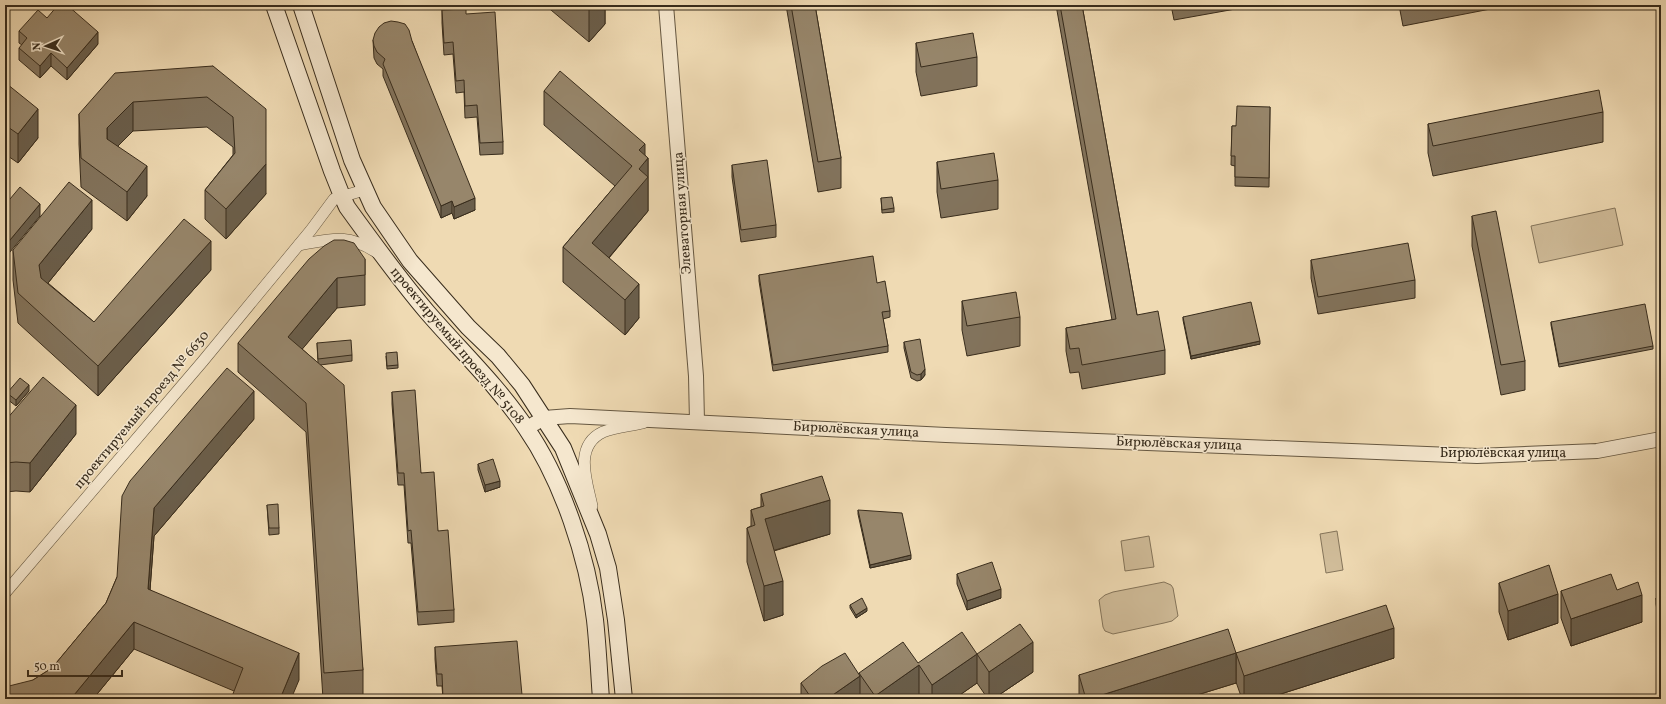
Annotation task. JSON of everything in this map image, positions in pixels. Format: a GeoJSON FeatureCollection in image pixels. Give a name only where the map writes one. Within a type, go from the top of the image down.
{"type":"FeatureCollection","features":[{"type":"Feature","properties":{"kind":"main road","name":"проектируемый проезд № 5108"},"geometry":{"type":"LineString","coordinates":[[274,5],[347,207],[381,255],[429,314],[464,351],[527,428],[564,499],[580,547],[595,619],[601,699]]}},
{"type":"Feature","properties":{"kind":"main road","name":"проектируемый проезд № 5108"},"geometry":{"type":"LineString","coordinates":[[301,5],[352,160],[364,190],[393,238],[410,261],[468,327],[498,356],[544,418],[564,448],[598,534],[612,589],[624,699]]}},
{"type":"Feature","properties":{"kind":"street","name":"Элеваторная улица"},"geometry":{"type":"LineString","coordinates":[[666,5],[696,376],[697,422]]}},
{"type":"Feature","properties":{"kind":"street"},"geometry":{"type":"LineString","coordinates":[[342,196],[364,190]]}},
{"type":"Feature","properties":{"kind":"street","name":"проектируемый проезд № 6630"},"geometry":{"type":"LineString","coordinates":[[5,593],[203,361],[299,245],[334,200],[342,196]]}},
{"type":"Feature","properties":{"kind":"street"},"geometry":{"type":"LineString","coordinates":[[299,245],[328,240],[353,240],[363,243],[381,255]]}},
{"type":"Feature","properties":{"kind":"street","name":"Бирюлёвская улица"},"geometry":{"type":"LineString","coordinates":[[544,418],[570,416],[946,435],[1477,456],[1597,451],[1661,439]]}},
{"type":"Feature","properties":{"kind":"street"},"geometry":{"type":"LineString","coordinates":[[527,428],[544,418]]}},
{"type":"Feature","properties":{"kind":"street"},"geometry":{"type":"LineString","coordinates":[[598,534],[584,467],[584,459],[587,448],[593,439],[602,432],[657,420]]}},
{"type":"Feature","properties":{"kind":"shaded area"},"geometry":{"type":"Polygon","coordinates":[[[1615,208],[1623,245],[1539,263],[1531,226],[1615,208]]]}},
{"type":"Feature","properties":{"kind":"shaded area"},"geometry":{"type":"Polygon","coordinates":[[[1337,531],[1343,570],[1326,573],[1320,534],[1337,531]]]}},
{"type":"Feature","properties":{"kind":"shaded area"},"geometry":{"type":"Polygon","coordinates":[[[1149,536],[1154,567],[1125,571],[1121,541],[1149,536]]]}},
{"type":"Feature","properties":{"kind":"shaded area"},"geometry":{"type":"Polygon","coordinates":[[[1164,582],[1171,585],[1173,588],[1178,616],[1172,621],[1113,634],[1105,631],[1103,627],[1099,600],[1105,595],[1113,592],[1164,582]]]}},
{"type":"Feature","properties":{"kind":"building"},"geometry":{"type":"Polygon","coordinates":[[[58,5],[67,5],[98,32],[67,68],[51,53],[40,66],[19,48],[27,38],[19,31],[38,10],[47,18],[58,5]]]}},
{"type":"Feature","properties":{"kind":"building"},"geometry":{"type":"Polygon","coordinates":[[[791,5],[815,5],[841,158],[818,162],[791,5]]]}},
{"type":"Feature","properties":{"kind":"building"},"geometry":{"type":"Polygon","coordinates":[[[1060,5],[1082,5],[1137,315],[1158,311],[1165,350],[1082,365],[1079,348],[1070,349],[1066,328],[1116,319],[1060,5]]]}},
{"type":"Feature","properties":{"kind":"building"},"geometry":{"type":"Polygon","coordinates":[[[1174,5],[1190,5],[1174,8],[1174,5]]]}},
{"type":"Feature","properties":{"kind":"building"},"geometry":{"type":"Polygon","coordinates":[[[466,9],[466,14],[495,12],[503,142],[480,143],[477,105],[465,106],[464,80],[456,81],[453,42],[444,43],[442,10],[466,9]]]}},
{"type":"Feature","properties":{"kind":"building"},"geometry":{"type":"Polygon","coordinates":[[[391,21],[405,24],[409,30],[412,41],[475,198],[454,207],[452,201],[441,206],[383,64],[385,59],[377,52],[374,46],[373,40],[379,27],[384,23],[391,21]]]}},
{"type":"Feature","properties":{"kind":"building"},"geometry":{"type":"Polygon","coordinates":[[[973,33],[977,57],[921,67],[916,43],[973,33]]]}},
{"type":"Feature","properties":{"kind":"building"},"geometry":{"type":"Polygon","coordinates":[[[213,66],[266,109],[266,164],[226,209],[205,190],[235,153],[233,117],[207,97],[133,102],[107,128],[107,139],[147,166],[127,192],[81,158],[79,114],[115,73],[213,66]]]}},
{"type":"Feature","properties":{"kind":"building"},"geometry":{"type":"Polygon","coordinates":[[[560,71],[645,144],[639,150],[648,158],[639,169],[648,177],[592,243],[639,284],[625,300],[563,247],[632,166],[544,91],[560,71]]]}},
{"type":"Feature","properties":{"kind":"building"},"geometry":{"type":"Polygon","coordinates":[[[7,84],[38,109],[18,134],[5,125],[5,85],[7,84]]]}},
{"type":"Feature","properties":{"kind":"building"},"geometry":{"type":"Polygon","coordinates":[[[1599,90],[1603,112],[1433,146],[1428,124],[1599,90]]]}},
{"type":"Feature","properties":{"kind":"building"},"geometry":{"type":"Polygon","coordinates":[[[1237,106],[1270,107],[1269,178],[1235,177],[1235,156],[1231,156],[1232,126],[1236,126],[1237,106]]]}},
{"type":"Feature","properties":{"kind":"building"},"geometry":{"type":"Polygon","coordinates":[[[994,153],[998,180],[941,189],[937,162],[994,153]]]}},
{"type":"Feature","properties":{"kind":"building"},"geometry":{"type":"Polygon","coordinates":[[[767,160],[776,225],[741,230],[732,165],[767,160]]]}},
{"type":"Feature","properties":{"kind":"building"},"geometry":{"type":"Polygon","coordinates":[[[69,182],[92,200],[39,265],[41,278],[94,322],[184,219],[211,241],[98,366],[18,293],[13,250],[69,182]]]}},
{"type":"Feature","properties":{"kind":"building"},"geometry":{"type":"Polygon","coordinates":[[[20,187],[40,204],[5,246],[5,205],[20,187]]]}},
{"type":"Feature","properties":{"kind":"building"},"geometry":{"type":"Polygon","coordinates":[[[892,197],[894,208],[882,210],[881,198],[892,197]]]}},
{"type":"Feature","properties":{"kind":"building"},"geometry":{"type":"Polygon","coordinates":[[[1496,211],[1525,361],[1501,365],[1472,216],[1496,211]]]}},
{"type":"Feature","properties":{"kind":"building"},"geometry":{"type":"Polygon","coordinates":[[[334,240],[344,240],[354,243],[365,259],[365,275],[337,278],[288,337],[344,385],[363,670],[324,673],[306,403],[238,343],[309,259],[324,246],[334,240]]]}},
{"type":"Feature","properties":{"kind":"building"},"geometry":{"type":"Polygon","coordinates":[[[1408,243],[1415,280],[1318,297],[1311,260],[1408,243]]]}},
{"type":"Feature","properties":{"kind":"building"},"geometry":{"type":"Polygon","coordinates":[[[873,256],[877,283],[885,281],[890,311],[882,312],[888,346],[773,365],[759,275],[873,256]]]}},
{"type":"Feature","properties":{"kind":"building"},"geometry":{"type":"Polygon","coordinates":[[[1016,292],[1020,317],[967,326],[962,301],[1016,292]]]}},
{"type":"Feature","properties":{"kind":"building"},"geometry":{"type":"Polygon","coordinates":[[[1251,302],[1260,341],[1191,356],[1183,317],[1251,302]]]}},
{"type":"Feature","properties":{"kind":"building"},"geometry":{"type":"Polygon","coordinates":[[[1645,304],[1653,346],[1559,364],[1551,322],[1645,304]]]}},
{"type":"Feature","properties":{"kind":"building"},"geometry":{"type":"Polygon","coordinates":[[[920,339],[925,369],[921,374],[917,375],[911,372],[904,342],[920,339]]]}},
{"type":"Feature","properties":{"kind":"building"},"geometry":{"type":"Polygon","coordinates":[[[351,340],[352,355],[318,359],[317,343],[351,340]]]}},
{"type":"Feature","properties":{"kind":"building"},"geometry":{"type":"Polygon","coordinates":[[[397,352],[398,365],[387,366],[386,353],[397,352]]]}},
{"type":"Feature","properties":{"kind":"building"},"geometry":{"type":"Polygon","coordinates":[[[227,368],[254,391],[154,508],[148,589],[299,653],[280,699],[231,699],[243,668],[134,622],[74,695],[77,699],[5,699],[5,687],[33,680],[52,668],[106,603],[117,577],[122,496],[130,481],[227,368]]]}},
{"type":"Feature","properties":{"kind":"building"},"geometry":{"type":"Polygon","coordinates":[[[43,377],[76,405],[30,463],[5,463],[5,421],[43,377]]]}},
{"type":"Feature","properties":{"kind":"building"},"geometry":{"type":"Polygon","coordinates":[[[20,378],[29,385],[16,400],[7,393],[20,378]]]}},
{"type":"Feature","properties":{"kind":"building"},"geometry":{"type":"Polygon","coordinates":[[[415,390],[421,473],[434,472],[438,531],[448,530],[454,610],[418,612],[411,530],[408,531],[404,473],[398,473],[392,392],[415,390]]]}},
{"type":"Feature","properties":{"kind":"building"},"geometry":{"type":"Polygon","coordinates":[[[493,459],[500,481],[485,485],[478,464],[493,459]]]}},
{"type":"Feature","properties":{"kind":"building"},"geometry":{"type":"Polygon","coordinates":[[[822,476],[830,500],[765,519],[783,581],[764,586],[747,528],[755,525],[751,510],[764,506],[761,494],[822,476]]]}},
{"type":"Feature","properties":{"kind":"building"},"geometry":{"type":"Polygon","coordinates":[[[278,504],[279,528],[269,528],[267,505],[278,504]]]}},
{"type":"Feature","properties":{"kind":"building"},"geometry":{"type":"Polygon","coordinates":[[[858,510],[902,513],[911,555],[870,565],[858,510]]]}},
{"type":"Feature","properties":{"kind":"building"},"geometry":{"type":"Polygon","coordinates":[[[992,562],[1001,589],[967,601],[957,574],[992,562]]]}},
{"type":"Feature","properties":{"kind":"building"},"geometry":{"type":"Polygon","coordinates":[[[1549,565],[1558,594],[1508,611],[1499,583],[1549,565]]]}},
{"type":"Feature","properties":{"kind":"building"},"geometry":{"type":"Polygon","coordinates":[[[1611,574],[1617,590],[1638,582],[1642,595],[1571,619],[1561,591],[1611,574]]]}},
{"type":"Feature","properties":{"kind":"building"},"geometry":{"type":"Polygon","coordinates":[[[1661,597],[1661,622],[1660,623],[1656,598],[1661,597]]]}},
{"type":"Feature","properties":{"kind":"building"},"geometry":{"type":"Polygon","coordinates":[[[862,598],[867,608],[856,615],[850,605],[862,598]]]}},
{"type":"Feature","properties":{"kind":"building"},"geometry":{"type":"Polygon","coordinates":[[[1386,605],[1394,628],[1244,676],[1236,653],[1386,605]]]}},
{"type":"Feature","properties":{"kind":"building"},"geometry":{"type":"Polygon","coordinates":[[[1020,624],[1033,642],[989,672],[977,654],[1020,624]]]}},
{"type":"Feature","properties":{"kind":"building"},"geometry":{"type":"Polygon","coordinates":[[[1228,629],[1236,653],[1086,699],[1079,675],[1228,629]]]}},
{"type":"Feature","properties":{"kind":"building"},"geometry":{"type":"Polygon","coordinates":[[[962,632],[977,654],[932,685],[919,665],[875,696],[859,673],[903,642],[918,663],[962,632]]]}},
{"type":"Feature","properties":{"kind":"building"},"geometry":{"type":"Polygon","coordinates":[[[517,641],[522,695],[518,695],[518,699],[443,699],[442,674],[437,674],[435,647],[517,641]]]}},
{"type":"Feature","properties":{"kind":"building"},"geometry":{"type":"Polygon","coordinates":[[[845,653],[860,676],[827,699],[812,699],[801,683],[822,666],[845,653]]]}}]}
